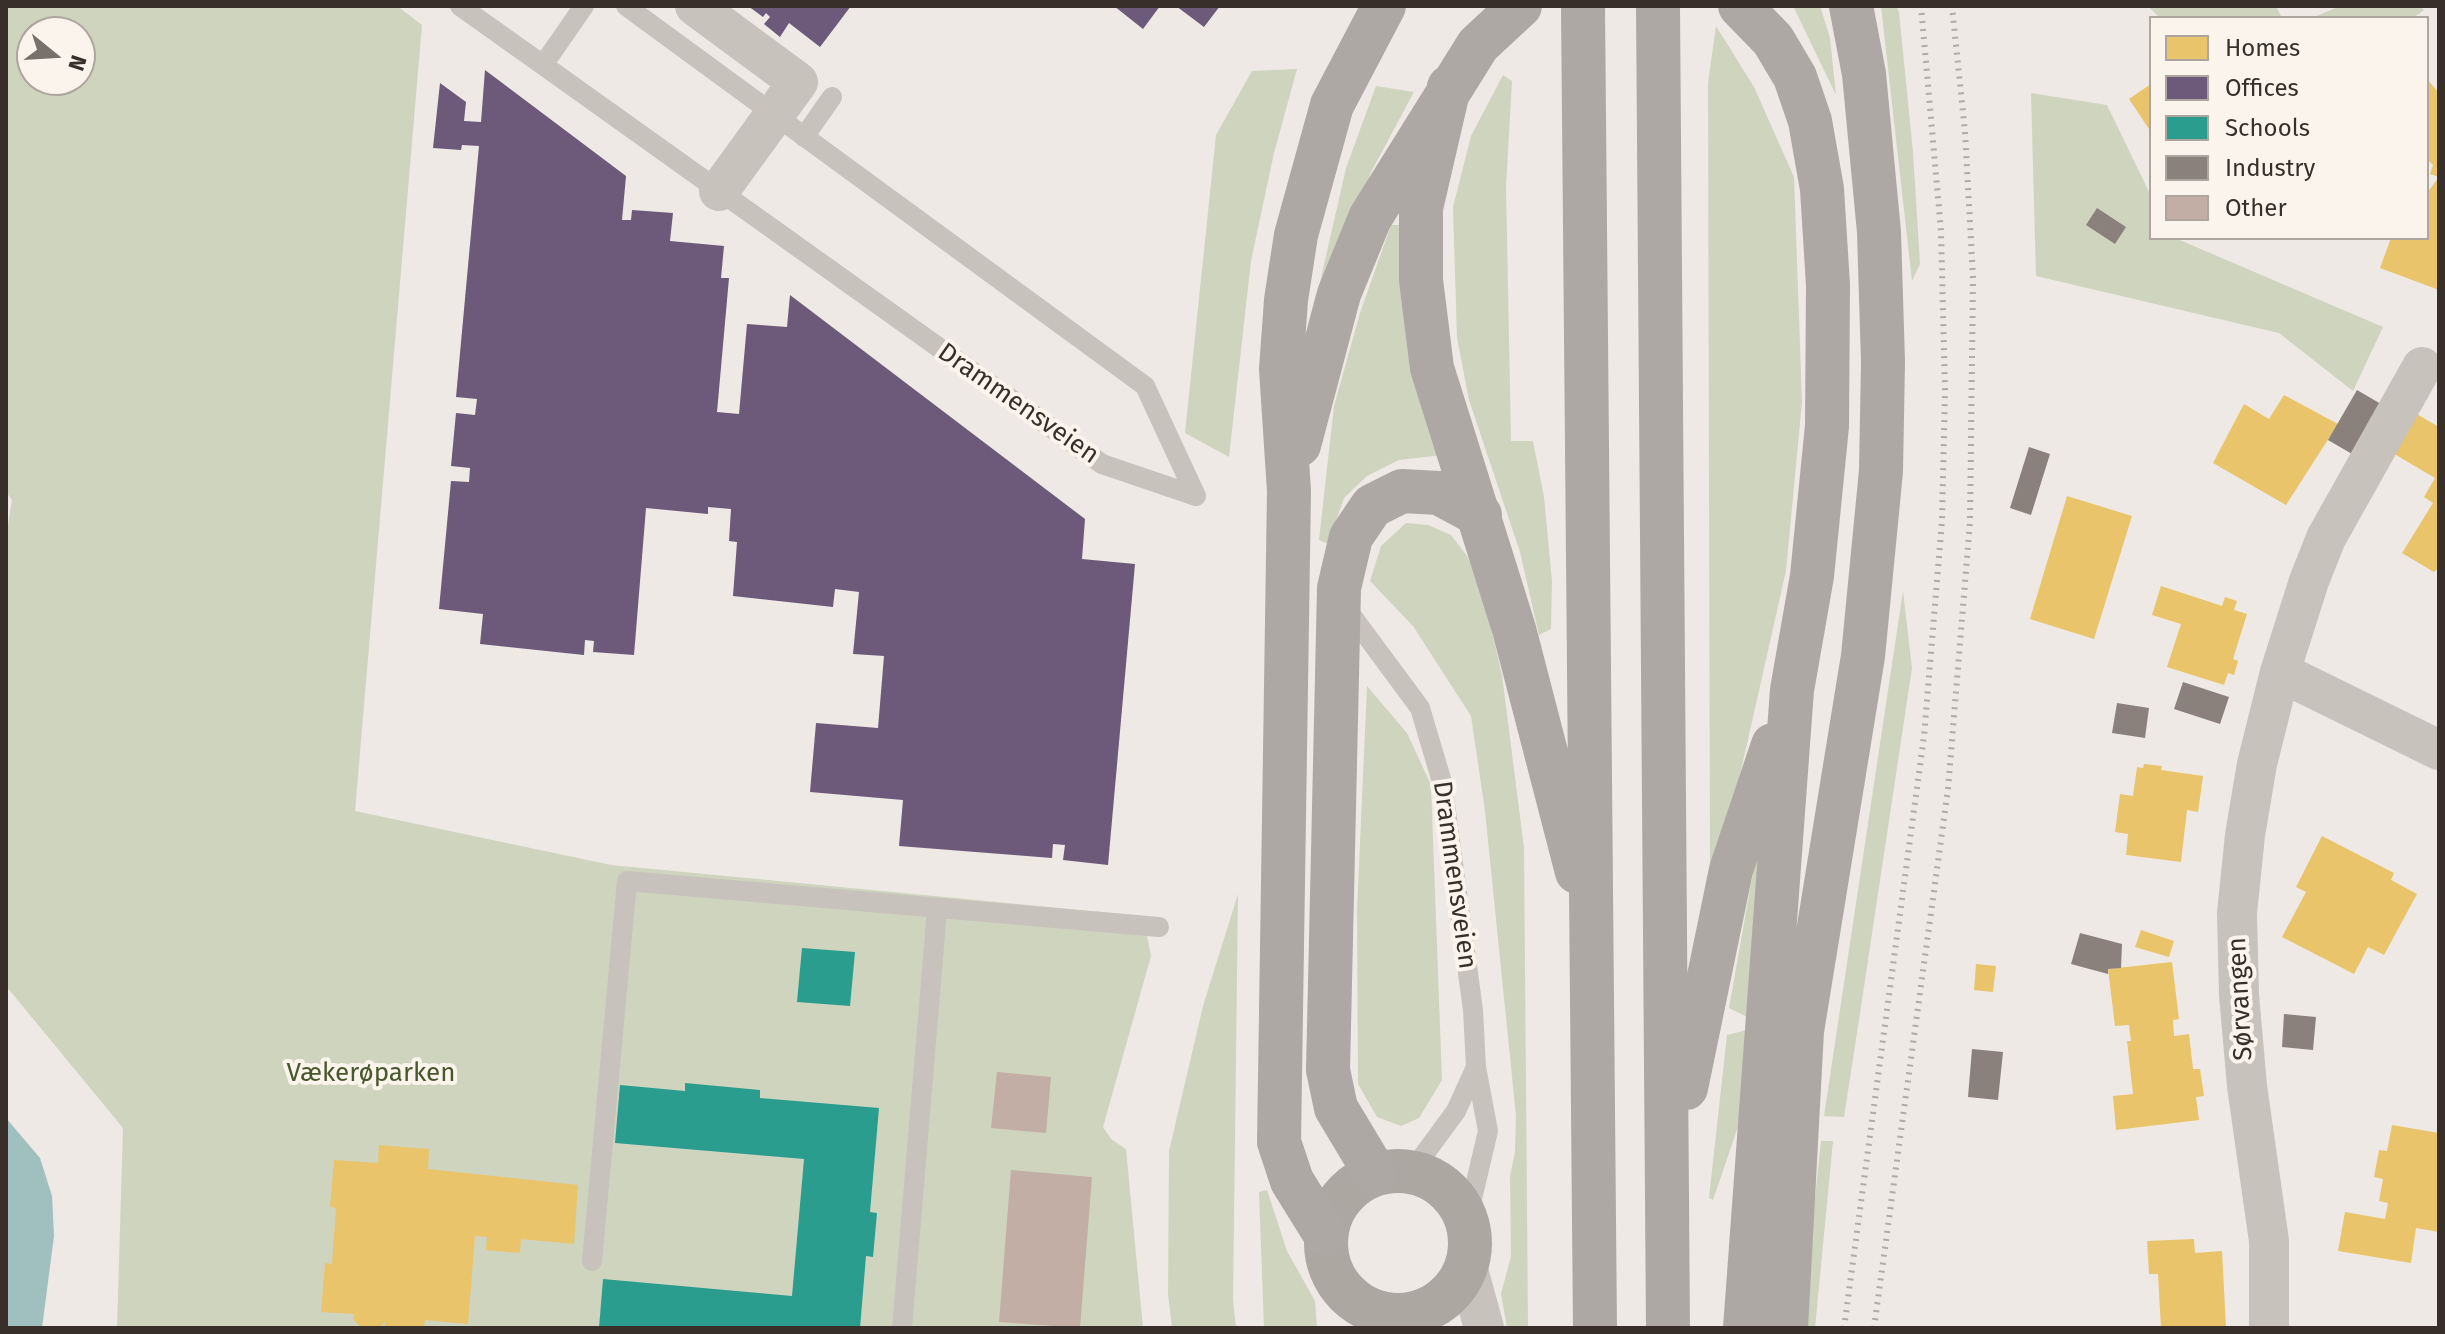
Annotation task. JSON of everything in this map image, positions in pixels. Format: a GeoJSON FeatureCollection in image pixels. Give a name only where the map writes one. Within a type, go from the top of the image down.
{"type":"FeatureCollection","features":[{"type":"Feature","properties":{"kind":"highway"},"geometry":{"type":"LineString","coordinates":[[1289,491],[1312,389],[1339,294],[1370,218],[1478,45],[1520,6]]}},
{"type":"Feature","properties":{"kind":"highway"},"geometry":{"type":"LineString","coordinates":[[1583,6],[1594,936],[1595,1328]]}},
{"type":"Feature","properties":{"kind":"highway"},"geometry":{"type":"LineString","coordinates":[[1740,6],[1773,40],[1795,77],[1810,121],[1822,189],[1828,285],[1827,426],[1812,576],[1792,690],[1746,1312]]}},
{"type":"Feature","properties":{"kind":"highway"},"geometry":{"type":"LineString","coordinates":[[1786,1328],[1802,1031],[1863,656],[1881,471],[1883,362],[1879,232],[1865,88],[1851,6]]}},
{"type":"Feature","properties":{"kind":"highway"},"geometry":{"type":"LineString","coordinates":[[1325,1234],[1292,1181],[1279,1142],[1289,491],[1281,369],[1286,300],[1296,235],[1332,105],[1376,21]]}},
{"type":"Feature","properties":{"kind":"highway"},"geometry":{"type":"LineString","coordinates":[[1658,24],[1668,1328]]}},
{"type":"Feature","properties":{"kind":"highway"},"geometry":{"type":"LineString","coordinates":[[1449,87],[1421,208],[1421,280],[1432,368],[1514,629],[1594,936]]}},
{"type":"Feature","properties":{"kind":"highway"},"geometry":{"type":"LineString","coordinates":[[1394,1172],[1336,1108],[1328,1070],[1339,588],[1351,537],[1372,506],[1402,491],[1439,493],[1480,515]]}},
{"type":"Feature","properties":{"kind":"highway"},"geometry":{"type":"LineString","coordinates":[[1668,1190],[1701,1003],[1731,870],[1792,690]]}},
{"type":"Feature","properties":{"kind":"highway"},"geometry":{"type":"LineString","coordinates":[[1756,1192],[1802,1031]]}},
{"type":"Feature","properties":{"kind":"main road"},"geometry":{"type":"LineString","coordinates":[[1394,1172],[1446,1188],[1467,1220],[1470,1243],[1467,1266],[1457,1285],[1442,1301],[1408,1322],[1369,1310],[1350,1315],[1331,1272],[1325,1234],[1333,1208],[1351,1187],[1394,1172]]}},
{"type":"Feature","properties":{"kind":"street"},"geometry":{"type":"LineString","coordinates":[[695,6],[798,82],[789,126],[719,191]]}},
{"type":"Feature","properties":{"kind":"street","name":"Sørvangen"},"geometry":{"type":"LineString","coordinates":[[2269,1328],[2269,1241],[2247,1086],[2237,913],[2257,764],[2280,672],[2326,538],[2422,367]]}},
{"type":"Feature","properties":{"kind":"street"},"geometry":{"type":"LineString","coordinates":[[2280,672],[2439,750]]}},
{"type":"Feature","properties":{"kind":"street"},"geometry":{"type":"LineString","coordinates":[[1467,1266],[1484,1328]]}},
{"type":"Feature","properties":{"kind":"lane","name":"Drammensveien"},"geometry":{"type":"LineString","coordinates":[[460,6],[1102,464],[1196,496],[1145,386],[626,6]]}},
{"type":"Feature","properties":{"kind":"lane"},"geometry":{"type":"LineString","coordinates":[[543,65],[584,6]]}},
{"type":"Feature","properties":{"kind":"lane"},"geometry":{"type":"LineString","coordinates":[[789,126],[832,97]]}},
{"type":"Feature","properties":{"kind":"lane","name":"Drammensveien"},"geometry":{"type":"LineString","coordinates":[[1349,612],[1420,708],[1442,782],[1473,1010],[1476,1067],[1488,1131],[1467,1220]]}},
{"type":"Feature","properties":{"kind":"lane"},"geometry":{"type":"LineString","coordinates":[[592,1261],[627,881],[1159,927]]}},
{"type":"Feature","properties":{"kind":"lane"},"geometry":{"type":"LineString","coordinates":[[902,1328],[937,910]]}},
{"type":"Feature","properties":{"kind":"lane","name":"Drammensveien"},"geometry":{"type":"LineString","coordinates":[[1394,1172],[1456,1111],[1476,1067]]}},
{"type":"Feature","properties":{"kind":"green space","name":"Vækerøparken"},"geometry":{"type":"Polygon","coordinates":[[[6,6],[397,6],[422,25],[355,811],[611,865],[1143,916],[1151,956],[1103,1127],[1111,1139],[1126,1149],[1143,1328],[117,1328],[123,1128],[6,986],[6,537],[12,500],[6,492],[6,6]]]}},
{"type":"Feature","properties":{"kind":"green space"},"geometry":{"type":"Polygon","coordinates":[[[1793,6],[1820,6],[1830,38],[1836,95],[1793,6]]]}},
{"type":"Feature","properties":{"kind":"green space"},"geometry":{"type":"Polygon","coordinates":[[[1881,6],[1897,6],[1899,12],[1920,264],[1912,281],[1881,6]]]}},
{"type":"Feature","properties":{"kind":"green space"},"geometry":{"type":"Polygon","coordinates":[[[2148,6],[2276,6],[2281,16],[2158,16],[2148,6]]]}},
{"type":"Feature","properties":{"kind":"green space"},"geometry":{"type":"Polygon","coordinates":[[[2340,6],[2420,6],[2424,10],[2416,16],[2317,16],[2340,6]]]}},
{"type":"Feature","properties":{"kind":"green space"},"geometry":{"type":"Polygon","coordinates":[[[1716,26],[1754,87],[1794,177],[1802,402],[1786,571],[1737,788],[1710,870],[1708,83],[1716,26]]]}},
{"type":"Feature","properties":{"kind":"green space"},"geometry":{"type":"Polygon","coordinates":[[[1297,69],[1274,153],[1251,261],[1229,457],[1185,433],[1216,135],[1252,71],[1297,69]]]}},
{"type":"Feature","properties":{"kind":"green space"},"geometry":{"type":"Polygon","coordinates":[[[1503,75],[1512,81],[1506,186],[1511,441],[1533,441],[1544,497],[1552,581],[1551,629],[1539,635],[1520,552],[1469,400],[1457,338],[1453,207],[1471,136],[1503,75]]]}},
{"type":"Feature","properties":{"kind":"green space"},"geometry":{"type":"Polygon","coordinates":[[[1376,86],[1414,92],[1371,172],[1325,302],[1316,300],[1346,168],[1376,86]]]}},
{"type":"Feature","properties":{"kind":"green space"},"geometry":{"type":"Polygon","coordinates":[[[2031,93],[2107,105],[2149,192],[2149,240],[2180,240],[2383,327],[2353,391],[2279,333],[2036,276],[2031,93]]]}},
{"type":"Feature","properties":{"kind":"green space"},"geometry":{"type":"Polygon","coordinates":[[[1391,225],[1404,225],[1443,455],[1399,460],[1367,476],[1344,498],[1328,544],[1319,540],[1334,406],[1360,313],[1391,225]]]}},
{"type":"Feature","properties":{"kind":"green space"},"geometry":{"type":"Polygon","coordinates":[[[1406,523],[1428,525],[1451,535],[1467,556],[1481,585],[1502,675],[1524,848],[1528,1328],[1507,1328],[1501,1294],[1511,1256],[1510,1176],[1515,1152],[1516,1116],[1485,811],[1471,716],[1413,626],[1370,581],[1381,546],[1406,523]]]}},
{"type":"Feature","properties":{"kind":"green space"},"geometry":{"type":"Polygon","coordinates":[[[1903,591],[1912,668],[1844,1117],[1824,1116],[1903,591]]]}},
{"type":"Feature","properties":{"kind":"green space"},"geometry":{"type":"Polygon","coordinates":[[[1367,686],[1407,733],[1431,785],[1442,1080],[1419,1118],[1401,1126],[1377,1117],[1358,1084],[1357,910],[1367,686]]]}},
{"type":"Feature","properties":{"kind":"green space"},"geometry":{"type":"Polygon","coordinates":[[[1761,827],[1749,1018],[1729,1008],[1761,827]]]}},
{"type":"Feature","properties":{"kind":"green space"},"geometry":{"type":"Polygon","coordinates":[[[1238,894],[1233,1300],[1236,1328],[1172,1328],[1168,1294],[1169,1151],[1203,1006],[1238,894]]]}},
{"type":"Feature","properties":{"kind":"green space"},"geometry":{"type":"Polygon","coordinates":[[[1747,1030],[1742,1115],[1713,1200],[1709,1198],[1727,1035],[1747,1030]]]}},
{"type":"Feature","properties":{"kind":"green space"},"geometry":{"type":"Polygon","coordinates":[[[1821,1141],[1833,1141],[1815,1328],[1804,1328],[1805,1291],[1821,1141]]]}},
{"type":"Feature","properties":{"kind":"green space"},"geometry":{"type":"Polygon","coordinates":[[[1267,1190],[1287,1251],[1315,1301],[1317,1328],[1264,1328],[1259,1192],[1267,1190]]]}},
{"type":"Feature","properties":{"kind":"water"},"geometry":{"type":"Polygon","coordinates":[[[6,1118],[40,1158],[52,1196],[54,1236],[42,1328],[6,1328],[6,1118]]]}},
{"type":"Feature","properties":{"kind":"building: Homes"},"geometry":{"type":"Polygon","coordinates":[[[2429,81],[2439,93],[2439,177],[2430,174],[2433,165],[2429,161],[2429,81]]]}},
{"type":"Feature","properties":{"kind":"building: Homes"},"geometry":{"type":"Polygon","coordinates":[[[2149,85],[2149,129],[2129,99],[2149,85]]]}},
{"type":"Feature","properties":{"kind":"building: Homes"},"geometry":{"type":"Polygon","coordinates":[[[2439,177],[2439,290],[2380,268],[2390,240],[2429,240],[2429,190],[2439,177]]]}},
{"type":"Feature","properties":{"kind":"building: Homes"},"geometry":{"type":"Polygon","coordinates":[[[2284,395],[2338,424],[2286,505],[2213,463],[2244,404],[2269,419],[2284,395]]]}},
{"type":"Feature","properties":{"kind":"building: Homes"},"geometry":{"type":"Polygon","coordinates":[[[2415,413],[2439,427],[2439,567],[2434,572],[2402,553],[2433,503],[2424,497],[2435,478],[2391,452],[2415,413]]]}},
{"type":"Feature","properties":{"kind":"building: Homes"},"geometry":{"type":"Polygon","coordinates":[[[2067,496],[2132,516],[2094,639],[2030,619],[2067,496]]]}},
{"type":"Feature","properties":{"kind":"building: Homes"},"geometry":{"type":"Polygon","coordinates":[[[2161,586],[2222,606],[2225,597],[2237,601],[2234,610],[2247,614],[2233,659],[2238,661],[2234,675],[2228,673],[2224,685],[2167,667],[2181,624],[2152,615],[2161,586]]]}},
{"type":"Feature","properties":{"kind":"building: Homes"},"geometry":{"type":"Polygon","coordinates":[[[2144,764],[2162,766],[2161,770],[2203,776],[2198,812],[2187,810],[2181,862],[2126,855],[2128,834],[2115,832],[2120,794],[2133,796],[2137,767],[2143,768],[2144,764]]]}},
{"type":"Feature","properties":{"kind":"building: Homes"},"geometry":{"type":"Polygon","coordinates":[[[2322,836],[2394,873],[2391,880],[2417,894],[2384,955],[2368,947],[2354,974],[2282,937],[2306,892],[2296,887],[2322,836]]]}},
{"type":"Feature","properties":{"kind":"building: Homes"},"geometry":{"type":"Polygon","coordinates":[[[2141,930],[2174,941],[2169,957],[2135,947],[2141,930]]]}},
{"type":"Feature","properties":{"kind":"building: Homes"},"geometry":{"type":"Polygon","coordinates":[[[2172,962],[2179,1019],[2173,1020],[2174,1036],[2189,1034],[2193,1069],[2200,1069],[2204,1096],[2196,1097],[2199,1120],[2116,1130],[2113,1096],[2133,1094],[2127,1041],[2131,1041],[2129,1025],[2115,1026],[2108,969],[2172,962]]]}},
{"type":"Feature","properties":{"kind":"building: Homes"},"geometry":{"type":"Polygon","coordinates":[[[1976,964],[1996,966],[1993,992],[1974,990],[1976,964]]]}},
{"type":"Feature","properties":{"kind":"building: Homes"},"geometry":{"type":"Polygon","coordinates":[[[2392,1125],[2439,1133],[2439,1232],[2416,1228],[2411,1263],[2338,1251],[2345,1212],[2385,1219],[2388,1203],[2379,1201],[2383,1179],[2374,1177],[2379,1150],[2387,1151],[2392,1125]]]}},
{"type":"Feature","properties":{"kind":"building: Homes"},"geometry":{"type":"Polygon","coordinates":[[[379,1145],[429,1149],[428,1169],[578,1185],[574,1244],[521,1239],[520,1253],[486,1250],[487,1237],[475,1236],[468,1324],[425,1320],[424,1328],[384,1328],[386,1322],[378,1328],[361,1328],[353,1319],[354,1314],[321,1312],[325,1263],[332,1264],[336,1208],[330,1207],[334,1160],[378,1163],[379,1145]]]}},
{"type":"Feature","properties":{"kind":"building: Homes"},"geometry":{"type":"Polygon","coordinates":[[[2194,1239],[2195,1253],[2222,1251],[2226,1328],[2161,1328],[2158,1274],[2149,1274],[2147,1241],[2194,1239]]]}},
{"type":"Feature","properties":{"kind":"building: Offices"},"geometry":{"type":"Polygon","coordinates":[[[748,6],[851,6],[820,47],[789,23],[780,37],[764,24],[770,17],[766,13],[763,17],[748,6]]]}},
{"type":"Feature","properties":{"kind":"building: Offices"},"geometry":{"type":"Polygon","coordinates":[[[1114,6],[1160,6],[1143,29],[1114,6]]]}},
{"type":"Feature","properties":{"kind":"building: Offices"},"geometry":{"type":"Polygon","coordinates":[[[1176,6],[1220,6],[1204,27],[1176,6]]]}},
{"type":"Feature","properties":{"kind":"building: Offices"},"geometry":{"type":"Polygon","coordinates":[[[485,70],[626,176],[622,220],[631,220],[632,210],[673,213],[670,241],[724,246],[721,278],[729,278],[717,412],[739,414],[747,324],[787,327],[790,295],[1085,519],[1082,559],[1135,564],[1108,865],[1063,860],[1065,845],[1053,844],[1052,858],[899,846],[903,800],[810,792],[816,723],[878,728],[884,656],[853,654],[859,592],[835,589],[833,607],[733,596],[737,542],[729,541],[731,509],[708,507],[708,514],[646,508],[634,655],[593,652],[594,641],[585,640],[584,655],[480,644],[483,614],[439,609],[451,481],[469,482],[470,468],[451,466],[456,413],[475,415],[477,399],[456,397],[479,146],[462,145],[461,150],[433,148],[440,83],[466,102],[464,121],[481,122],[485,70]]]}},
{"type":"Feature","properties":{"kind":"building: Schools"},"geometry":{"type":"Polygon","coordinates":[[[802,948],[855,952],[850,1006],[797,1002],[802,948]]]}},
{"type":"Feature","properties":{"kind":"building: Schools"},"geometry":{"type":"Polygon","coordinates":[[[685,1083],[760,1090],[760,1098],[879,1108],[870,1212],[877,1213],[873,1257],[866,1256],[860,1328],[599,1328],[603,1279],[792,1296],[804,1159],[615,1143],[620,1085],[685,1091],[685,1083]]]}},
{"type":"Feature","properties":{"kind":"building: Industry"},"geometry":{"type":"Polygon","coordinates":[[[2097,208],[2126,227],[2115,244],[2086,225],[2097,208]]]}},
{"type":"Feature","properties":{"kind":"building: Industry"},"geometry":{"type":"Polygon","coordinates":[[[2357,390],[2381,404],[2352,454],[2328,440],[2357,390]]]}},
{"type":"Feature","properties":{"kind":"building: Industry"},"geometry":{"type":"Polygon","coordinates":[[[2029,447],[2050,454],[2031,515],[2010,508],[2029,447]]]}},
{"type":"Feature","properties":{"kind":"building: Industry"},"geometry":{"type":"Polygon","coordinates":[[[2183,682],[2229,697],[2220,724],[2174,709],[2183,682]]]}},
{"type":"Feature","properties":{"kind":"building: Industry"},"geometry":{"type":"Polygon","coordinates":[[[2117,703],[2149,708],[2145,738],[2112,733],[2117,703]]]}},
{"type":"Feature","properties":{"kind":"building: Industry"},"geometry":{"type":"Polygon","coordinates":[[[2080,933],[2122,944],[2121,968],[2108,969],[2108,974],[2071,964],[2080,933]]]}},
{"type":"Feature","properties":{"kind":"building: Industry"},"geometry":{"type":"Polygon","coordinates":[[[2284,1014],[2316,1017],[2313,1050],[2282,1047],[2284,1014]]]}},
{"type":"Feature","properties":{"kind":"building: Industry"},"geometry":{"type":"Polygon","coordinates":[[[1972,1049],[2003,1052],[1998,1100],[1968,1097],[1972,1049]]]}},
{"type":"Feature","properties":{"kind":"building: Other"},"geometry":{"type":"Polygon","coordinates":[[[997,1072],[1051,1077],[1046,1133],[991,1128],[997,1072]]]}},
{"type":"Feature","properties":{"kind":"building: Other"},"geometry":{"type":"Polygon","coordinates":[[[1011,1170],[1092,1177],[1080,1328],[999,1322],[1011,1170]]]}},
{"type":"Feature","properties":{"kind":"railway"},"geometry":{"type":"LineString","coordinates":[[1844,1328],[1924,736],[1942,521],[1945,391],[1941,231],[1921,6]]}},
{"type":"Feature","properties":{"kind":"railway"},"geometry":{"type":"LineString","coordinates":[[1874,1328],[1948,789],[1970,522],[1973,278],[1965,132],[1952,6]]}}]}
